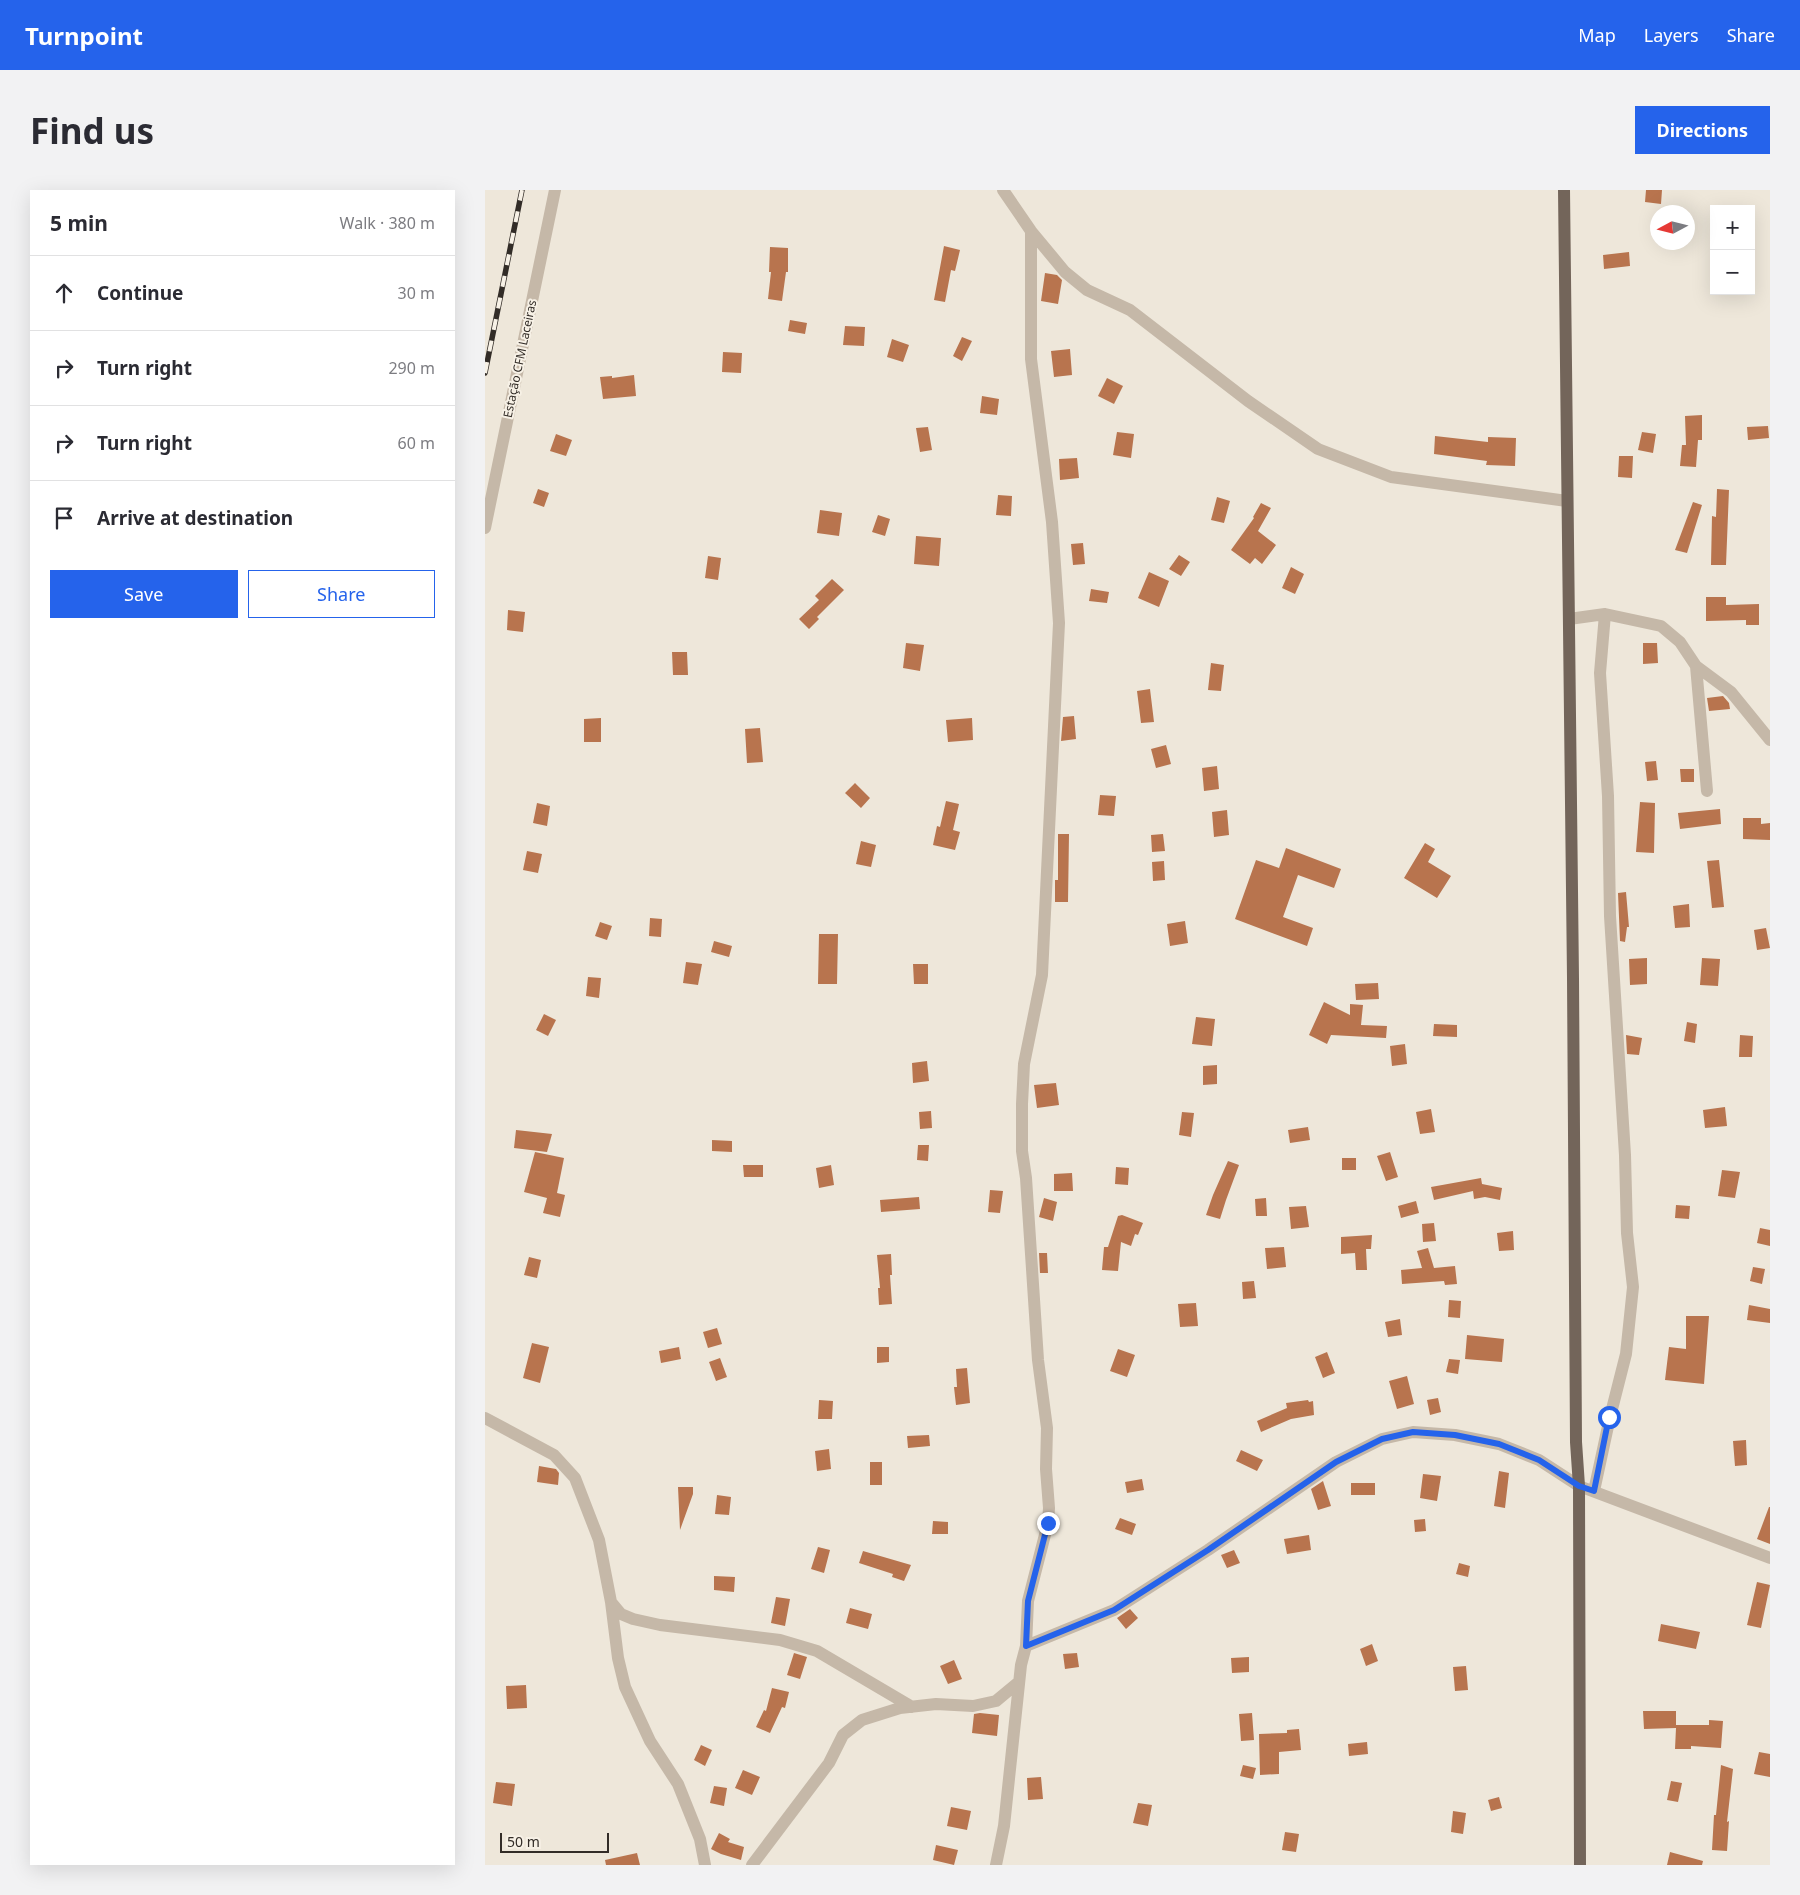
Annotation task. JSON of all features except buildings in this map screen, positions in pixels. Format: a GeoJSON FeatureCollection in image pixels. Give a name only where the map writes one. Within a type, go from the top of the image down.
{"type":"FeatureCollection","features":[{"type":"Feature","properties":{"kind":"main road"},"geometry":{"type":"LineString","coordinates":[[1564,190],[1576,1442],[1579,1486],[1580,1865]]}},
{"type":"Feature","properties":{"kind":"street","name":"Estação CFM Laceiras"},"geometry":{"type":"LineString","coordinates":[[485,528],[555,190]]}},
{"type":"Feature","properties":{"kind":"street"},"geometry":{"type":"LineString","coordinates":[[1003,190],[1031,232],[1065,272],[1087,290],[1130,310],[1226,384],[1318,449],[1391,477],[1567,501]]}},
{"type":"Feature","properties":{"kind":"street"},"geometry":{"type":"LineString","coordinates":[[996,1865],[1004,1826],[1019,1682],[1026,1646],[1028,1601],[1048,1523],[1049,1508],[1046,1469],[1047,1428],[1038,1360],[1023,1151],[1022,1104],[1024,1064],[1042,975],[1059,623],[1052,522],[1031,360],[1031,232]]}},
{"type":"Feature","properties":{"kind":"street"},"geometry":{"type":"LineString","coordinates":[[1594,1491],[1609,1417],[1626,1354],[1633,1287],[1627,1233],[1625,1155],[1610,916],[1608,796],[1599,673],[1605,614]]}},
{"type":"Feature","properties":{"kind":"street"},"geometry":{"type":"LineString","coordinates":[[1569,619],[1605,614],[1661,626],[1680,642],[1696,666],[1731,692],[1770,740]]}},
{"type":"Feature","properties":{"kind":"street"},"geometry":{"type":"LineString","coordinates":[[1696,666],[1707,791]]}},
{"type":"Feature","properties":{"kind":"street"},"geometry":{"type":"LineString","coordinates":[[485,1418],[554,1455],[575,1478],[599,1540],[611,1602],[618,1658],[625,1687],[650,1741],[678,1784],[700,1839],[705,1865]]}},
{"type":"Feature","properties":{"kind":"street"},"geometry":{"type":"LineString","coordinates":[[1026,1646],[1114,1610],[1208,1550],[1336,1462],[1382,1439],[1413,1432],[1455,1435],[1499,1444],[1539,1460],[1579,1486],[1770,1558]]}},
{"type":"Feature","properties":{"kind":"street"},"geometry":{"type":"LineString","coordinates":[[611,1602],[621,1614],[660,1626],[780,1640],[817,1652],[912,1707]]}},
{"type":"Feature","properties":{"kind":"street"},"geometry":{"type":"LineString","coordinates":[[752,1865],[829,1763],[843,1735],[862,1720],[900,1708],[936,1704],[973,1706],[996,1701],[1019,1682]]}},
{"type":"Feature","properties":{"kind":"railway"},"geometry":{"type":"LineString","coordinates":[[485,373],[522,190]]}},
{"type":"Feature","properties":{"kind":"route"},"geometry":{"type":"LineString","coordinates":[[1048,1523],[1028,1601],[1026,1646],[1114,1610],[1208,1550],[1336,1462],[1382,1439],[1413,1432],[1455,1435],[1499,1444],[1539,1460],[1579,1486],[1594,1491],[1609,1417]]}}]}
